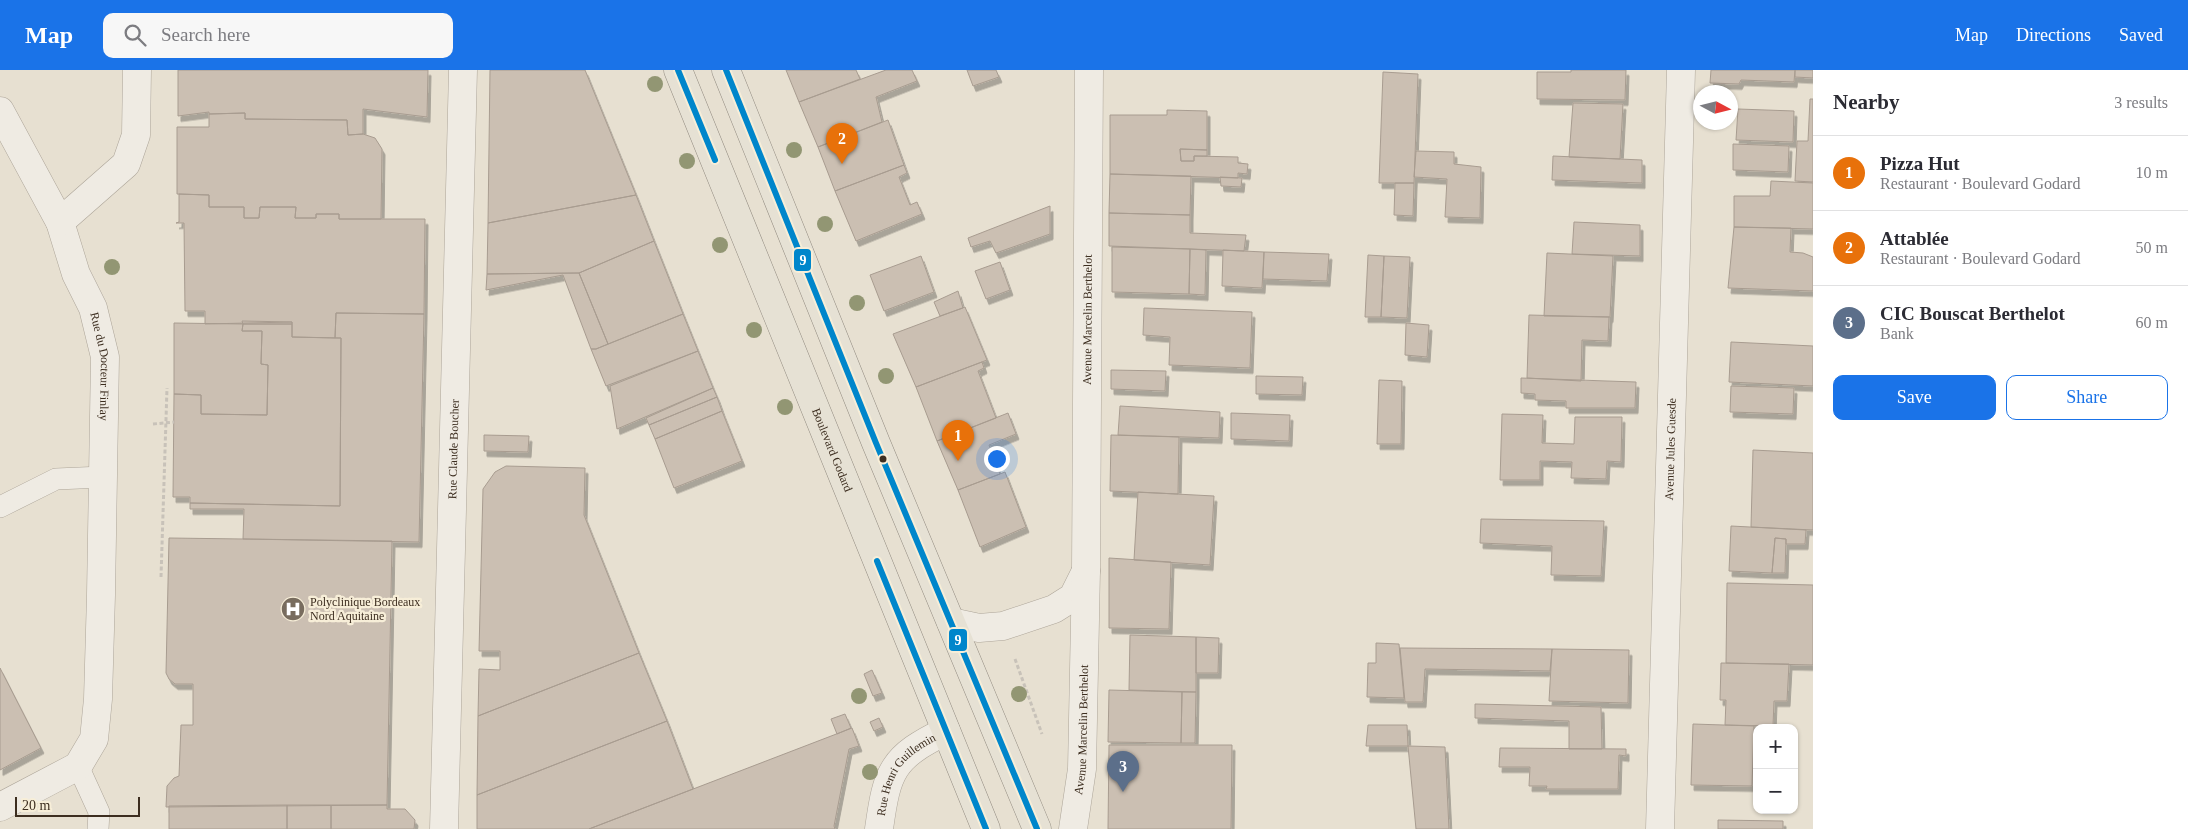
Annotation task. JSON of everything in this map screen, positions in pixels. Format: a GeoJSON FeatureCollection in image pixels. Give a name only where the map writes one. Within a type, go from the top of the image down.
{"type":"FeatureCollection","features":[{"type":"Feature","properties":{"kind":"main road","name":"Boulevard Godard"},"geometry":{"type":"LineString","coordinates":[[678,70],[986,829]]}},
{"type":"Feature","properties":{"kind":"main road"},"geometry":{"type":"LineString","coordinates":[[726,70],[872,434],[1037,829]]}},
{"type":"Feature","properties":{"kind":"street"},"geometry":{"type":"LineString","coordinates":[[60,222],[126,164],[136,135],[137,70]]}},
{"type":"Feature","properties":{"kind":"street","name":"Rue Claude Boucher"},"geometry":{"type":"LineString","coordinates":[[444,829],[463,70]]}},
{"type":"Feature","properties":{"kind":"street","name":"Avenue Marcelin Berthelot"},"geometry":{"type":"LineString","coordinates":[[1073,829],[1082,769],[1086,570],[1089,70]]}},
{"type":"Feature","properties":{"kind":"street","name":"Avenue Jules Guesde"},"geometry":{"type":"LineString","coordinates":[[1660,829],[1681,70]]}},
{"type":"Feature","properties":{"kind":"street","name":"Rue du Docteur Finlay"},"geometry":{"type":"LineString","coordinates":[[0,111],[60,222],[76,274],[93,308],[105,357],[98,699],[94,739],[78,766]]}},
{"type":"Feature","properties":{"kind":"street","name":"Avenue Marcelin Berthelot"},"geometry":{"type":"LineString","coordinates":[[950,622],[979,628],[1003,626],[1054,609],[1072,597],[1086,570]]}},
{"type":"Feature","properties":{"kind":"street","name":"Rue Henri Guillemin"},"geometry":{"type":"LineString","coordinates":[[879,829],[884,795],[897,763],[918,744],[946,731]]}},
{"type":"Feature","properties":{"kind":"street"},"geometry":{"type":"LineString","coordinates":[[0,807],[78,766]]}},
{"type":"Feature","properties":{"kind":"lane"},"geometry":{"type":"LineString","coordinates":[[0,507],[56,480],[103,477]]}},
{"type":"Feature","properties":{"kind":"lane"},"geometry":{"type":"LineString","coordinates":[[78,766],[99,812],[98,829]]}},
{"type":"Feature","properties":{"kind":"path"},"geometry":{"type":"LineString","coordinates":[[161,577],[168,388]]}},
{"type":"Feature","properties":{"kind":"path"},"geometry":{"type":"LineString","coordinates":[[153,424],[174,422]]}},
{"type":"Feature","properties":{"kind":"path"},"geometry":{"type":"LineString","coordinates":[[1003,626],[1042,734]]}},
{"type":"Feature","properties":{"kind":"building"},"geometry":{"type":"Polygon","coordinates":[[[178,70],[428,70],[427,117],[363,109],[363,134],[348,135],[347,120],[245,119],[245,113],[209,114],[209,112],[178,116],[178,70]]]}},
{"type":"Feature","properties":{"kind":"building"},"geometry":{"type":"Polygon","coordinates":[[[490,70],[585,70],[636,195],[488,223],[490,70]]]}},
{"type":"Feature","properties":{"kind":"building"},"geometry":{"type":"Polygon","coordinates":[[[786,70],[856,70],[860,79],[799,102],[786,70]]]}},
{"type":"Feature","properties":{"kind":"building"},"geometry":{"type":"Polygon","coordinates":[[[886,70],[912,70],[917,81],[876,97],[882,122],[818,147],[799,102],[886,70]]]}},
{"type":"Feature","properties":{"kind":"building"},"geometry":{"type":"Polygon","coordinates":[[[967,70],[996,70],[999,77],[973,86],[967,70]]]}},
{"type":"Feature","properties":{"kind":"building"},"geometry":{"type":"Polygon","coordinates":[[[1571,70],[1626,70],[1625,100],[1537,99],[1537,72],[1571,72],[1571,70]]]}},
{"type":"Feature","properties":{"kind":"building"},"geometry":{"type":"Polygon","coordinates":[[[1711,70],[1795,70],[1794,82],[1741,80],[1739,84],[1710,83],[1711,70]]]}},
{"type":"Feature","properties":{"kind":"building"},"geometry":{"type":"Polygon","coordinates":[[[1795,70],[1813,70],[1813,78],[1795,77],[1795,70]]]}},
{"type":"Feature","properties":{"kind":"building"},"geometry":{"type":"Polygon","coordinates":[[[1383,72],[1418,74],[1414,183],[1379,183],[1383,72]]]}},
{"type":"Feature","properties":{"kind":"building"},"geometry":{"type":"Polygon","coordinates":[[[1810,99],[1813,99],[1813,182],[1795,181],[1797,141],[1808,141],[1810,99]]]}},
{"type":"Feature","properties":{"kind":"building"},"geometry":{"type":"Polygon","coordinates":[[[1573,103],[1623,104],[1620,159],[1569,157],[1573,103]]]}},
{"type":"Feature","properties":{"kind":"building"},"geometry":{"type":"Polygon","coordinates":[[[1738,109],[1794,111],[1793,142],[1736,140],[1738,109]]]}},
{"type":"Feature","properties":{"kind":"building"},"geometry":{"type":"Polygon","coordinates":[[[1167,110],[1207,111],[1207,150],[1180,149],[1181,161],[1194,161],[1194,156],[1238,157],[1238,163],[1248,164],[1247,174],[1238,173],[1238,178],[1110,174],[1110,115],[1167,115],[1167,110]]]}},
{"type":"Feature","properties":{"kind":"building"},"geometry":{"type":"Polygon","coordinates":[[[245,113],[245,119],[347,120],[348,135],[363,134],[375,138],[382,149],[381,219],[339,219],[339,214],[316,214],[316,218],[295,218],[296,207],[260,207],[259,218],[244,218],[244,207],[209,207],[209,195],[177,194],[177,127],[209,127],[209,114],[245,113]]]}},
{"type":"Feature","properties":{"kind":"building"},"geometry":{"type":"Polygon","coordinates":[[[888,120],[904,165],[835,191],[818,147],[888,120]]]}},
{"type":"Feature","properties":{"kind":"building"},"geometry":{"type":"Polygon","coordinates":[[[1733,144],[1789,146],[1788,172],[1733,170],[1733,144]]]}},
{"type":"Feature","properties":{"kind":"building"},"geometry":{"type":"Polygon","coordinates":[[[1180,149],[1207,150],[1207,156],[1194,156],[1194,161],[1181,161],[1180,149]]]}},
{"type":"Feature","properties":{"kind":"building"},"geometry":{"type":"Polygon","coordinates":[[[1416,151],[1454,152],[1454,164],[1481,167],[1480,218],[1445,217],[1447,179],[1414,177],[1416,151]]]}},
{"type":"Feature","properties":{"kind":"building"},"geometry":{"type":"Polygon","coordinates":[[[1553,156],[1642,160],[1642,183],[1552,180],[1553,156]]]}},
{"type":"Feature","properties":{"kind":"building"},"geometry":{"type":"Polygon","coordinates":[[[904,165],[907,173],[899,177],[910,205],[917,202],[922,214],[856,241],[835,191],[904,165]]]}},
{"type":"Feature","properties":{"kind":"building"},"geometry":{"type":"Polygon","coordinates":[[[1110,174],[1191,176],[1190,215],[1109,213],[1110,174]]]}},
{"type":"Feature","properties":{"kind":"building"},"geometry":{"type":"Polygon","coordinates":[[[1220,177],[1242,178],[1241,187],[1221,186],[1220,177]]]}},
{"type":"Feature","properties":{"kind":"building"},"geometry":{"type":"Polygon","coordinates":[[[1771,181],[1813,183],[1813,229],[1734,227],[1734,196],[1770,196],[1771,181]]]}},
{"type":"Feature","properties":{"kind":"building"},"geometry":{"type":"Polygon","coordinates":[[[1395,183],[1414,183],[1413,216],[1394,215],[1395,183]]]}},
{"type":"Feature","properties":{"kind":"building"},"geometry":{"type":"Polygon","coordinates":[[[179,194],[209,195],[209,207],[244,207],[244,218],[259,218],[260,207],[296,207],[295,218],[316,218],[316,214],[339,214],[339,219],[425,219],[424,314],[336,313],[335,338],[292,337],[292,322],[205,324],[205,311],[185,311],[184,223],[176,223],[179,222],[179,194]]]}},
{"type":"Feature","properties":{"kind":"building"},"geometry":{"type":"Polygon","coordinates":[[[636,195],[654,241],[579,273],[487,274],[488,223],[636,195]]]}},
{"type":"Feature","properties":{"kind":"building"},"geometry":{"type":"Polygon","coordinates":[[[1050,206],[1050,234],[996,253],[990,241],[971,247],[968,238],[1050,206]]]}},
{"type":"Feature","properties":{"kind":"building"},"geometry":{"type":"Polygon","coordinates":[[[1109,213],[1190,215],[1190,233],[1246,235],[1244,251],[1109,246],[1109,213]]]}},
{"type":"Feature","properties":{"kind":"building"},"geometry":{"type":"Polygon","coordinates":[[[1574,222],[1640,225],[1640,256],[1572,254],[1574,222]]]}},
{"type":"Feature","properties":{"kind":"building"},"geometry":{"type":"Polygon","coordinates":[[[1734,227],[1791,228],[1790,252],[1803,253],[1813,257],[1813,291],[1728,288],[1734,227]]]}},
{"type":"Feature","properties":{"kind":"building"},"geometry":{"type":"Polygon","coordinates":[[[654,241],[683,314],[608,344],[579,273],[654,241]]]}},
{"type":"Feature","properties":{"kind":"building"},"geometry":{"type":"Polygon","coordinates":[[[1112,247],[1190,249],[1189,294],[1112,292],[1112,247]]]}},
{"type":"Feature","properties":{"kind":"building"},"geometry":{"type":"Polygon","coordinates":[[[1190,249],[1206,250],[1205,295],[1189,294],[1190,249]]]}},
{"type":"Feature","properties":{"kind":"building"},"geometry":{"type":"Polygon","coordinates":[[[1223,250],[1264,252],[1262,288],[1222,286],[1223,250]]]}},
{"type":"Feature","properties":{"kind":"building"},"geometry":{"type":"Polygon","coordinates":[[[1264,252],[1329,254],[1327,281],[1263,279],[1264,252]]]}},
{"type":"Feature","properties":{"kind":"building"},"geometry":{"type":"Polygon","coordinates":[[[1547,253],[1613,256],[1610,317],[1544,316],[1547,253]]]}},
{"type":"Feature","properties":{"kind":"building"},"geometry":{"type":"Polygon","coordinates":[[[1368,255],[1384,256],[1381,317],[1365,317],[1368,255]]]}},
{"type":"Feature","properties":{"kind":"building"},"geometry":{"type":"Polygon","coordinates":[[[921,256],[934,292],[884,311],[870,275],[921,256]]]}},
{"type":"Feature","properties":{"kind":"building"},"geometry":{"type":"Polygon","coordinates":[[[1384,256],[1410,257],[1407,318],[1381,317],[1384,256]]]}},
{"type":"Feature","properties":{"kind":"building"},"geometry":{"type":"Polygon","coordinates":[[[1000,262],[1010,290],[986,299],[975,271],[1000,262]]]}},
{"type":"Feature","properties":{"kind":"building"},"geometry":{"type":"Polygon","coordinates":[[[579,273],[608,344],[596,349],[591,349],[563,275],[486,290],[487,274],[579,273]]]}},
{"type":"Feature","properties":{"kind":"building"},"geometry":{"type":"Polygon","coordinates":[[[958,291],[963,308],[940,316],[934,302],[958,291]]]}},
{"type":"Feature","properties":{"kind":"building"},"geometry":{"type":"Polygon","coordinates":[[[965,307],[987,360],[916,387],[893,334],[965,307]]]}},
{"type":"Feature","properties":{"kind":"building"},"geometry":{"type":"Polygon","coordinates":[[[1144,308],[1252,312],[1250,368],[1169,365],[1170,337],[1143,335],[1144,308]]]}},
{"type":"Feature","properties":{"kind":"building"},"geometry":{"type":"Polygon","coordinates":[[[336,313],[424,314],[419,542],[243,539],[244,509],[190,509],[190,503],[340,506],[341,338],[335,338],[336,313]]]}},
{"type":"Feature","properties":{"kind":"building"},"geometry":{"type":"Polygon","coordinates":[[[683,314],[698,351],[606,386],[591,349],[596,349],[683,314]]]}},
{"type":"Feature","properties":{"kind":"building"},"geometry":{"type":"Polygon","coordinates":[[[1529,315],[1609,317],[1608,341],[1582,340],[1581,381],[1527,378],[1529,315]]]}},
{"type":"Feature","properties":{"kind":"building"},"geometry":{"type":"Polygon","coordinates":[[[242,321],[292,322],[292,324],[243,324],[242,321]]]}},
{"type":"Feature","properties":{"kind":"building"},"geometry":{"type":"Polygon","coordinates":[[[174,323],[243,324],[242,331],[262,331],[261,364],[268,365],[267,415],[201,414],[201,395],[174,394],[174,323]]]}},
{"type":"Feature","properties":{"kind":"building"},"geometry":{"type":"Polygon","coordinates":[[[1406,323],[1429,325],[1427,357],[1405,355],[1406,323]]]}},
{"type":"Feature","properties":{"kind":"building"},"geometry":{"type":"Polygon","coordinates":[[[243,324],[292,324],[292,337],[341,338],[340,506],[190,503],[190,497],[173,497],[174,394],[201,395],[201,414],[267,415],[268,365],[261,364],[262,331],[242,331],[243,324]]]}},
{"type":"Feature","properties":{"kind":"building"},"geometry":{"type":"Polygon","coordinates":[[[1731,342],[1813,346],[1813,386],[1729,382],[1731,342]]]}},
{"type":"Feature","properties":{"kind":"building"},"geometry":{"type":"Polygon","coordinates":[[[698,351],[713,388],[617,429],[610,386],[698,351]]]}},
{"type":"Feature","properties":{"kind":"building"},"geometry":{"type":"Polygon","coordinates":[[[982,362],[984,368],[978,371],[996,418],[937,441],[916,387],[982,362]]]}},
{"type":"Feature","properties":{"kind":"building"},"geometry":{"type":"Polygon","coordinates":[[[1111,370],[1166,371],[1165,391],[1111,389],[1111,370]]]}},
{"type":"Feature","properties":{"kind":"building"},"geometry":{"type":"Polygon","coordinates":[[[1256,376],[1303,377],[1302,395],[1256,394],[1256,376]]]}},
{"type":"Feature","properties":{"kind":"building"},"geometry":{"type":"Polygon","coordinates":[[[1521,378],[1636,382],[1635,408],[1566,408],[1566,401],[1535,400],[1535,394],[1521,393],[1521,378]]]}},
{"type":"Feature","properties":{"kind":"building"},"geometry":{"type":"Polygon","coordinates":[[[1379,380],[1402,381],[1401,444],[1377,444],[1379,380]]]}},
{"type":"Feature","properties":{"kind":"building"},"geometry":{"type":"Polygon","coordinates":[[[1731,386],[1794,388],[1793,414],[1730,412],[1731,386]]]}},
{"type":"Feature","properties":{"kind":"building"},"geometry":{"type":"Polygon","coordinates":[[[713,388],[717,397],[649,425],[646,418],[713,388]]]}},
{"type":"Feature","properties":{"kind":"building"},"geometry":{"type":"Polygon","coordinates":[[[717,397],[722,411],[655,439],[649,425],[717,397]]]}},
{"type":"Feature","properties":{"kind":"building"},"geometry":{"type":"Polygon","coordinates":[[[1120,406],[1220,412],[1219,438],[1118,435],[1120,406]]]}},
{"type":"Feature","properties":{"kind":"building"},"geometry":{"type":"Polygon","coordinates":[[[722,411],[742,461],[674,488],[655,439],[722,411]]]}},
{"type":"Feature","properties":{"kind":"building"},"geometry":{"type":"Polygon","coordinates":[[[1008,413],[1016,434],[989,445],[1000,474],[958,490],[937,441],[1008,413]]]}},
{"type":"Feature","properties":{"kind":"building"},"geometry":{"type":"Polygon","coordinates":[[[1231,413],[1290,415],[1289,441],[1231,439],[1231,413]]]}},
{"type":"Feature","properties":{"kind":"building"},"geometry":{"type":"Polygon","coordinates":[[[1502,414],[1543,415],[1542,443],[1574,444],[1575,417],[1622,417],[1621,462],[1607,461],[1606,479],[1571,478],[1572,462],[1540,461],[1540,480],[1500,480],[1502,414]]]}},
{"type":"Feature","properties":{"kind":"building"},"geometry":{"type":"Polygon","coordinates":[[[484,435],[529,436],[528,452],[484,451],[484,435]]]}},
{"type":"Feature","properties":{"kind":"building"},"geometry":{"type":"Polygon","coordinates":[[[1111,435],[1179,437],[1178,494],[1110,491],[1111,435]]]}},
{"type":"Feature","properties":{"kind":"building"},"geometry":{"type":"Polygon","coordinates":[[[1753,450],[1813,453],[1813,530],[1751,527],[1753,450]]]}},
{"type":"Feature","properties":{"kind":"building"},"geometry":{"type":"Polygon","coordinates":[[[506,466],[585,468],[584,515],[639,653],[478,716],[479,669],[500,670],[500,651],[479,651],[483,489],[495,472],[506,466]]]}},
{"type":"Feature","properties":{"kind":"building"},"geometry":{"type":"Polygon","coordinates":[[[1005,472],[1026,527],[980,547],[958,490],[1005,472]]]}},
{"type":"Feature","properties":{"kind":"building"},"geometry":{"type":"Polygon","coordinates":[[[1138,492],[1214,496],[1210,565],[1134,560],[1138,492]]]}},
{"type":"Feature","properties":{"kind":"building"},"geometry":{"type":"Polygon","coordinates":[[[1481,519],[1604,521],[1601,576],[1551,575],[1552,546],[1480,543],[1481,519]]]}},
{"type":"Feature","properties":{"kind":"building"},"geometry":{"type":"Polygon","coordinates":[[[1731,526],[1806,530],[1805,544],[1786,544],[1786,539],[1775,538],[1772,573],[1729,571],[1731,526]]]}},
{"type":"Feature","properties":{"kind":"building"},"geometry":{"type":"Polygon","coordinates":[[[169,538],[392,541],[387,805],[166,807],[167,786],[174,778],[179,776],[181,725],[193,725],[193,684],[175,684],[166,673],[169,538]]]}},
{"type":"Feature","properties":{"kind":"building"},"geometry":{"type":"Polygon","coordinates":[[[1775,538],[1786,539],[1785,573],[1772,573],[1775,538]]]}},
{"type":"Feature","properties":{"kind":"building"},"geometry":{"type":"Polygon","coordinates":[[[1109,558],[1171,562],[1169,629],[1109,628],[1109,558]]]}},
{"type":"Feature","properties":{"kind":"building"},"geometry":{"type":"Polygon","coordinates":[[[1727,583],[1813,585],[1813,665],[1726,663],[1727,583]]]}},
{"type":"Feature","properties":{"kind":"building"},"geometry":{"type":"Polygon","coordinates":[[[1130,635],[1196,637],[1196,692],[1129,690],[1130,635]]]}},
{"type":"Feature","properties":{"kind":"building"},"geometry":{"type":"Polygon","coordinates":[[[1196,637],[1219,638],[1218,673],[1196,673],[1196,637]]]}},
{"type":"Feature","properties":{"kind":"building"},"geometry":{"type":"Polygon","coordinates":[[[1376,643],[1399,644],[1404,698],[1367,697],[1368,663],[1376,663],[1376,643]]]}},
{"type":"Feature","properties":{"kind":"building"},"geometry":{"type":"Polygon","coordinates":[[[1400,648],[1552,649],[1550,671],[1425,669],[1423,702],[1405,702],[1400,648]]]}},
{"type":"Feature","properties":{"kind":"building"},"geometry":{"type":"Polygon","coordinates":[[[1552,649],[1629,650],[1628,703],[1549,701],[1552,649]]]}},
{"type":"Feature","properties":{"kind":"building"},"geometry":{"type":"Polygon","coordinates":[[[639,653],[667,721],[477,795],[478,716],[639,653]]]}},
{"type":"Feature","properties":{"kind":"building"},"geometry":{"type":"Polygon","coordinates":[[[1721,663],[1789,664],[1787,701],[1774,701],[1773,724],[1725,725],[1726,700],[1720,700],[1721,663]]]}},
{"type":"Feature","properties":{"kind":"building"},"geometry":{"type":"Polygon","coordinates":[[[0,668],[41,748],[0,770],[0,668]]]}},
{"type":"Feature","properties":{"kind":"building"},"geometry":{"type":"Polygon","coordinates":[[[872,670],[882,693],[873,696],[864,674],[872,670]]]}},
{"type":"Feature","properties":{"kind":"building"},"geometry":{"type":"Polygon","coordinates":[[[1109,690],[1182,692],[1181,743],[1108,742],[1109,690]]]}},
{"type":"Feature","properties":{"kind":"building"},"geometry":{"type":"Polygon","coordinates":[[[1182,692],[1196,692],[1195,743],[1181,743],[1182,692]]]}},
{"type":"Feature","properties":{"kind":"building"},"geometry":{"type":"Polygon","coordinates":[[[1475,704],[1601,707],[1602,749],[1569,749],[1569,721],[1475,718],[1475,704]]]}},
{"type":"Feature","properties":{"kind":"building"},"geometry":{"type":"Polygon","coordinates":[[[845,714],[851,728],[837,734],[831,719],[845,714]]]}},
{"type":"Feature","properties":{"kind":"building"},"geometry":{"type":"Polygon","coordinates":[[[879,718],[883,727],[874,731],[870,722],[879,718]]]}},
{"type":"Feature","properties":{"kind":"building"},"geometry":{"type":"Polygon","coordinates":[[[667,721],[693,789],[589,829],[477,829],[477,795],[667,721]]]}},
{"type":"Feature","properties":{"kind":"building"},"geometry":{"type":"Polygon","coordinates":[[[1693,724],[1753,726],[1752,786],[1691,785],[1693,724]]]}},
{"type":"Feature","properties":{"kind":"building"},"geometry":{"type":"Polygon","coordinates":[[[1368,725],[1407,725],[1408,746],[1366,746],[1368,725]]]}},
{"type":"Feature","properties":{"kind":"building"},"geometry":{"type":"Polygon","coordinates":[[[852,728],[859,746],[849,749],[834,826],[835,829],[589,829],[852,728]]]}},
{"type":"Feature","properties":{"kind":"building"},"geometry":{"type":"Polygon","coordinates":[[[1109,745],[1232,745],[1231,829],[1108,829],[1109,745]]]}},
{"type":"Feature","properties":{"kind":"building"},"geometry":{"type":"Polygon","coordinates":[[[1408,746],[1445,747],[1449,829],[1416,829],[1408,746]]]}},
{"type":"Feature","properties":{"kind":"building"},"geometry":{"type":"Polygon","coordinates":[[[1500,748],[1626,749],[1626,756],[1619,755],[1618,789],[1546,789],[1547,786],[1529,786],[1530,767],[1499,767],[1500,748]]]}},
{"type":"Feature","properties":{"kind":"building"},"geometry":{"type":"Polygon","coordinates":[[[287,805],[287,829],[169,829],[169,806],[287,805]]]}},
{"type":"Feature","properties":{"kind":"building"},"geometry":{"type":"Polygon","coordinates":[[[287,805],[331,805],[331,829],[287,829],[287,805]]]}},
{"type":"Feature","properties":{"kind":"building"},"geometry":{"type":"Polygon","coordinates":[[[331,805],[387,805],[387,809],[405,809],[415,820],[414,829],[331,829],[331,805]]]}},
{"type":"Feature","properties":{"kind":"building"},"geometry":{"type":"Polygon","coordinates":[[[1718,820],[1783,821],[1783,829],[1718,829],[1718,820]]]}},
{"type":"Feature","properties":{"kind":"transit line","name":"9"},"geometry":{"type":"LineString","coordinates":[[678,70],[715,160]]}},
{"type":"Feature","properties":{"kind":"transit line","name":"9"},"geometry":{"type":"LineString","coordinates":[[726,70],[876,443],[1037,829]]}},
{"type":"Feature","properties":{"kind":"transit line","name":"9"},"geometry":{"type":"LineString","coordinates":[[877,561],[986,829]]}},
{"type":"Feature","properties":{"kind":"place","name":"Attablée"},"geometry":{"type":"Point","coordinates":[842,164]}},
{"type":"Feature","properties":{"kind":"place","name":"Pizza Hut"},"geometry":{"type":"Point","coordinates":[958,461]}},
{"type":"Feature","properties":{"kind":"place","name":"Polyclinique Bordeaux Nord Aquitaine"},"geometry":{"type":"Point","coordinates":[293,609]}},
{"type":"Feature","properties":{"kind":"place","name":"CIC Bouscat Berthelot"},"geometry":{"type":"Point","coordinates":[1123,792]}}]}
